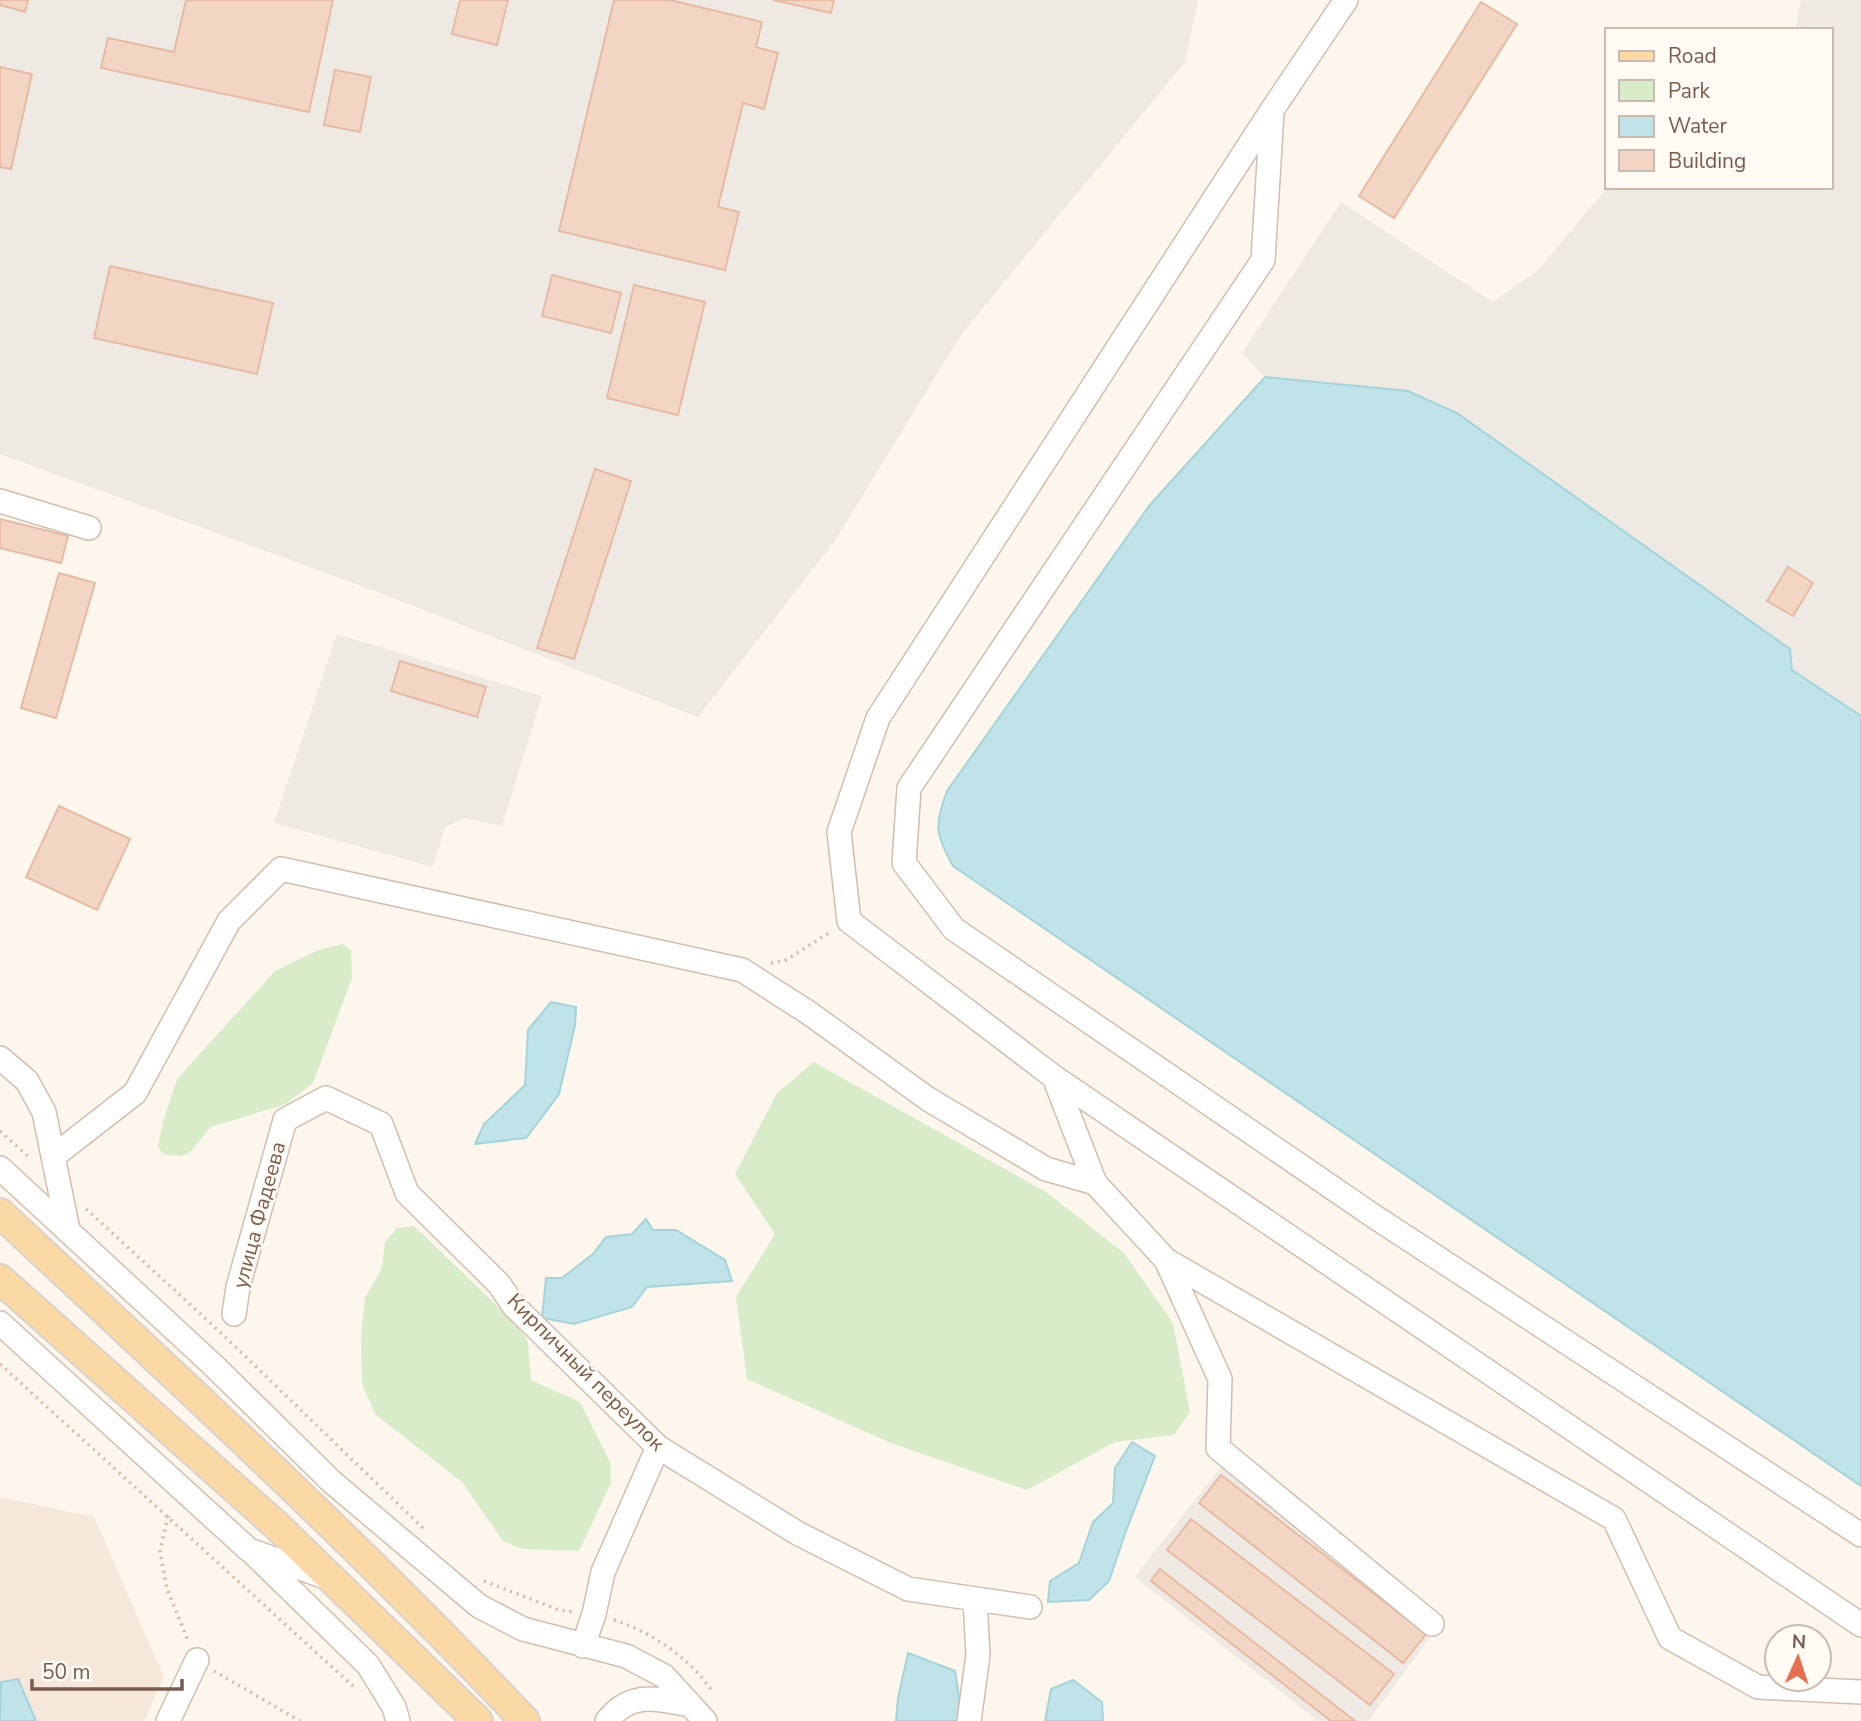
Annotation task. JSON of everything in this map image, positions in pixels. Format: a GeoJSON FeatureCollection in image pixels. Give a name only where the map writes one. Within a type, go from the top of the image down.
{"type":"FeatureCollection","features":[{"type":"Feature","properties":{"kind":"main road"},"geometry":{"type":"LineString","coordinates":[[0,1213],[301,1494],[457,1648],[525,1721]]}},
{"type":"Feature","properties":{"kind":"main road"},"geometry":{"type":"LineString","coordinates":[[0,1279],[276,1525],[478,1721]]}},
{"type":"Feature","properties":{"kind":"street"},"geometry":{"type":"LineString","coordinates":[[1346,0],[878,718],[839,832],[849,921],[1054,1077],[1861,1625]]}},
{"type":"Feature","properties":{"kind":"street"},"geometry":{"type":"LineString","coordinates":[[1272,110],[1262,260],[909,788],[904,863],[954,929],[1375,1217],[1861,1535]]}},
{"type":"Feature","properties":{"kind":"street"},"geometry":{"type":"LineString","coordinates":[[0,501],[89,528]]}},
{"type":"Feature","properties":{"kind":"street"},"geometry":{"type":"LineString","coordinates":[[54,1156],[135,1093],[229,921],[281,869],[742,970],[809,1013],[928,1099],[1046,1168],[1095,1183]]}},
{"type":"Feature","properties":{"kind":"street"},"geometry":{"type":"LineString","coordinates":[[0,1058],[27,1081],[44,1112],[68,1230]]}},
{"type":"Feature","properties":{"kind":"street"},"geometry":{"type":"LineString","coordinates":[[1054,1077],[1095,1183],[1166,1260],[1614,1519],[1670,1638],[1758,1687],[1861,1692]]}},
{"type":"Feature","properties":{"kind":"street","name":"улица Фадеева"},"geometry":{"type":"LineString","coordinates":[[234,1314],[285,1120],[326,1098]]}},
{"type":"Feature","properties":{"kind":"street","name":"Кирпичный переулок"},"geometry":{"type":"LineString","coordinates":[[326,1098],[381,1124],[407,1193],[499,1284],[514,1306],[658,1447],[799,1534],[908,1589],[1030,1607]]}},
{"type":"Feature","properties":{"kind":"street"},"geometry":{"type":"LineString","coordinates":[[0,1168],[213,1365],[332,1482],[479,1606],[523,1629],[626,1656],[664,1676],[698,1713]]}},
{"type":"Feature","properties":{"kind":"street"},"geometry":{"type":"LineString","coordinates":[[1166,1260],[1220,1380],[1218,1448],[1432,1624]]}},
{"type":"Feature","properties":{"kind":"street"},"geometry":{"type":"LineString","coordinates":[[0,1323],[249,1550],[368,1665],[394,1707],[398,1721]]}},
{"type":"Feature","properties":{"kind":"street"},"geometry":{"type":"LineString","coordinates":[[583,1646],[594,1614],[603,1572],[658,1447]]}},
{"type":"Feature","properties":{"kind":"street"},"geometry":{"type":"LineString","coordinates":[[332,1482],[349,1542]]}},
{"type":"Feature","properties":{"kind":"street"},"geometry":{"type":"LineString","coordinates":[[249,1550],[332,1580]]}},
{"type":"Feature","properties":{"kind":"street"},"geometry":{"type":"LineString","coordinates":[[969,1721],[978,1655],[975,1599]]}},
{"type":"Feature","properties":{"kind":"street"},"geometry":{"type":"LineString","coordinates":[[169,1721],[197,1660]]}},
{"type":"Feature","properties":{"kind":"street"},"geometry":{"type":"LineString","coordinates":[[607,1721],[617,1708],[647,1697],[698,1713]]}},
{"type":"Feature","properties":{"kind":"path"},"geometry":{"type":"LineString","coordinates":[[742,970],[786,960],[849,921]]}},
{"type":"Feature","properties":{"kind":"path"},"geometry":{"type":"LineString","coordinates":[[0,1131],[218,1330],[433,1538]]}},
{"type":"Feature","properties":{"kind":"path"},"geometry":{"type":"LineString","coordinates":[[0,1364],[357,1690]]}},
{"type":"Feature","properties":{"kind":"path"},"geometry":{"type":"LineString","coordinates":[[169,1516],[160,1552],[167,1588],[197,1660],[300,1721]]}},
{"type":"Feature","properties":{"kind":"path"},"geometry":{"type":"LineString","coordinates":[[484,1581],[559,1610],[594,1614],[635,1627],[677,1653],[704,1679],[710,1688],[708,1703],[698,1713]]}},
{"type":"Feature","properties":{"kind":"shaded area"},"geometry":{"type":"Polygon","coordinates":[[[0,0],[1198,0],[1185,62],[960,336],[836,539],[698,717],[375,591],[0,454],[0,0]]]}},
{"type":"Feature","properties":{"kind":"shaded area"},"geometry":{"type":"Polygon","coordinates":[[[1801,0],[1861,0],[1861,716],[1792,670],[1408,391],[1265,377],[1242,353],[1341,202],[1493,302],[1538,270],[1606,189],[1833,189],[1833,28],[1795,28],[1801,0]]]}},
{"type":"Feature","properties":{"kind":"shaded area"},"geometry":{"type":"Polygon","coordinates":[[[337,634],[542,696],[502,826],[464,818],[445,827],[433,867],[274,823],[337,634]]]}},
{"type":"Feature","properties":{"kind":"shaded area"},"geometry":{"type":"Polygon","coordinates":[[[1223,1464],[1434,1632],[1368,1721],[1318,1721],[1135,1577],[1223,1464]]]}},
{"type":"Feature","properties":{"kind":"shaded area"},"geometry":{"type":"Polygon","coordinates":[[[0,1497],[94,1517],[164,1677],[144,1721],[0,1721],[0,1497]]]}},
{"type":"Feature","properties":{"kind":"green space"},"geometry":{"type":"Polygon","coordinates":[[[343,944],[351,950],[352,978],[313,1083],[286,1104],[211,1127],[189,1153],[181,1156],[163,1154],[158,1146],[177,1079],[275,971],[318,950],[343,944]]]}},
{"type":"Feature","properties":{"kind":"green space"},"geometry":{"type":"Polygon","coordinates":[[[814,1062],[1046,1192],[1124,1253],[1173,1323],[1190,1412],[1174,1435],[1115,1442],[1027,1490],[891,1443],[747,1379],[736,1297],[775,1234],[735,1174],[777,1093],[814,1062]]]}},
{"type":"Feature","properties":{"kind":"green space"},"geometry":{"type":"Polygon","coordinates":[[[414,1226],[516,1324],[528,1342],[531,1380],[580,1402],[611,1464],[611,1483],[579,1551],[523,1549],[503,1541],[462,1482],[376,1415],[362,1384],[361,1334],[365,1298],[382,1268],[385,1242],[397,1228],[414,1226]]]}},
{"type":"Feature","properties":{"kind":"water"},"geometry":{"type":"Polygon","coordinates":[[[1265,377],[1408,391],[1457,413],[1790,649],[1792,670],[1861,716],[1861,1486],[953,866],[947,855],[940,837],[938,821],[947,791],[1149,506],[1265,377]]]}},
{"type":"Feature","properties":{"kind":"water"},"geometry":{"type":"Polygon","coordinates":[[[551,1002],[576,1007],[575,1025],[559,1094],[526,1138],[475,1144],[484,1124],[525,1085],[528,1030],[551,1002]]]}},
{"type":"Feature","properties":{"kind":"water"},"geometry":{"type":"Polygon","coordinates":[[[646,1219],[653,1230],[676,1230],[725,1260],[732,1281],[647,1287],[632,1307],[574,1324],[542,1318],[546,1278],[562,1278],[593,1254],[606,1237],[632,1234],[646,1219]]]}},
{"type":"Feature","properties":{"kind":"water"},"geometry":{"type":"Polygon","coordinates":[[[1132,1442],[1155,1456],[1109,1581],[1089,1600],[1048,1602],[1050,1581],[1079,1563],[1093,1522],[1113,1503],[1115,1468],[1132,1442]]]}},
{"type":"Feature","properties":{"kind":"water"},"geometry":{"type":"Polygon","coordinates":[[[908,1653],[955,1671],[959,1721],[896,1721],[908,1653]]]}},
{"type":"Feature","properties":{"kind":"water"},"geometry":{"type":"Polygon","coordinates":[[[18,1679],[36,1721],[0,1721],[1,1682],[18,1679]]]}},
{"type":"Feature","properties":{"kind":"water"},"geometry":{"type":"Polygon","coordinates":[[[1073,1680],[1102,1702],[1103,1721],[1045,1721],[1051,1689],[1073,1680]]]}},
{"type":"Feature","properties":{"kind":"building"},"geometry":{"type":"Polygon","coordinates":[[[0,0],[28,0],[25,12],[0,5],[0,0]]]}},
{"type":"Feature","properties":{"kind":"building"},"geometry":{"type":"Polygon","coordinates":[[[186,0],[333,0],[309,112],[101,68],[108,38],[174,52],[186,0]]]}},
{"type":"Feature","properties":{"kind":"building"},"geometry":{"type":"Polygon","coordinates":[[[460,0],[508,0],[497,45],[452,34],[460,0]]]}},
{"type":"Feature","properties":{"kind":"building"},"geometry":{"type":"Polygon","coordinates":[[[614,0],[670,0],[762,22],[756,47],[778,53],[764,109],[743,103],[718,207],[739,212],[725,270],[559,231],[614,0]]]}},
{"type":"Feature","properties":{"kind":"building"},"geometry":{"type":"Polygon","coordinates":[[[773,0],[834,0],[831,13],[773,0]]]}},
{"type":"Feature","properties":{"kind":"building"},"geometry":{"type":"Polygon","coordinates":[[[1481,2],[1517,24],[1394,218],[1359,196],[1481,2]]]}},
{"type":"Feature","properties":{"kind":"building"},"geometry":{"type":"Polygon","coordinates":[[[0,67],[32,74],[11,169],[0,167],[0,67]]]}},
{"type":"Feature","properties":{"kind":"building"},"geometry":{"type":"Polygon","coordinates":[[[335,70],[371,77],[360,132],[324,125],[335,70]]]}},
{"type":"Feature","properties":{"kind":"building"},"geometry":{"type":"Polygon","coordinates":[[[110,266],[273,303],[257,374],[94,338],[110,266]]]}},
{"type":"Feature","properties":{"kind":"building"},"geometry":{"type":"Polygon","coordinates":[[[552,275],[621,293],[611,333],[542,316],[552,275]]]}},
{"type":"Feature","properties":{"kind":"building"},"geometry":{"type":"Polygon","coordinates":[[[634,285],[705,302],[678,415],[607,398],[634,285]]]}},
{"type":"Feature","properties":{"kind":"building"},"geometry":{"type":"Polygon","coordinates":[[[595,469],[631,481],[574,659],[537,648],[595,469]]]}},
{"type":"Feature","properties":{"kind":"building"},"geometry":{"type":"Polygon","coordinates":[[[0,519],[68,536],[61,563],[0,548],[0,519]]]}},
{"type":"Feature","properties":{"kind":"building"},"geometry":{"type":"Polygon","coordinates":[[[1788,567],[1813,583],[1793,616],[1767,601],[1788,567]]]}},
{"type":"Feature","properties":{"kind":"building"},"geometry":{"type":"Polygon","coordinates":[[[59,573],[95,583],[56,718],[21,708],[59,573]]]}},
{"type":"Feature","properties":{"kind":"building"},"geometry":{"type":"Polygon","coordinates":[[[400,661],[486,687],[477,717],[391,691],[400,661]]]}},
{"type":"Feature","properties":{"kind":"building"},"geometry":{"type":"Polygon","coordinates":[[[59,806],[130,839],[97,910],[26,877],[59,806]]]}},
{"type":"Feature","properties":{"kind":"building"},"geometry":{"type":"Polygon","coordinates":[[[1221,1475],[1426,1634],[1403,1663],[1199,1503],[1221,1475]]]}},
{"type":"Feature","properties":{"kind":"building"},"geometry":{"type":"Polygon","coordinates":[[[1191,1519],[1394,1674],[1370,1705],[1167,1550],[1191,1519]]]}},
{"type":"Feature","properties":{"kind":"building"},"geometry":{"type":"Polygon","coordinates":[[[1160,1569],[1355,1721],[1331,1721],[1151,1581],[1160,1569]]]}}]}
